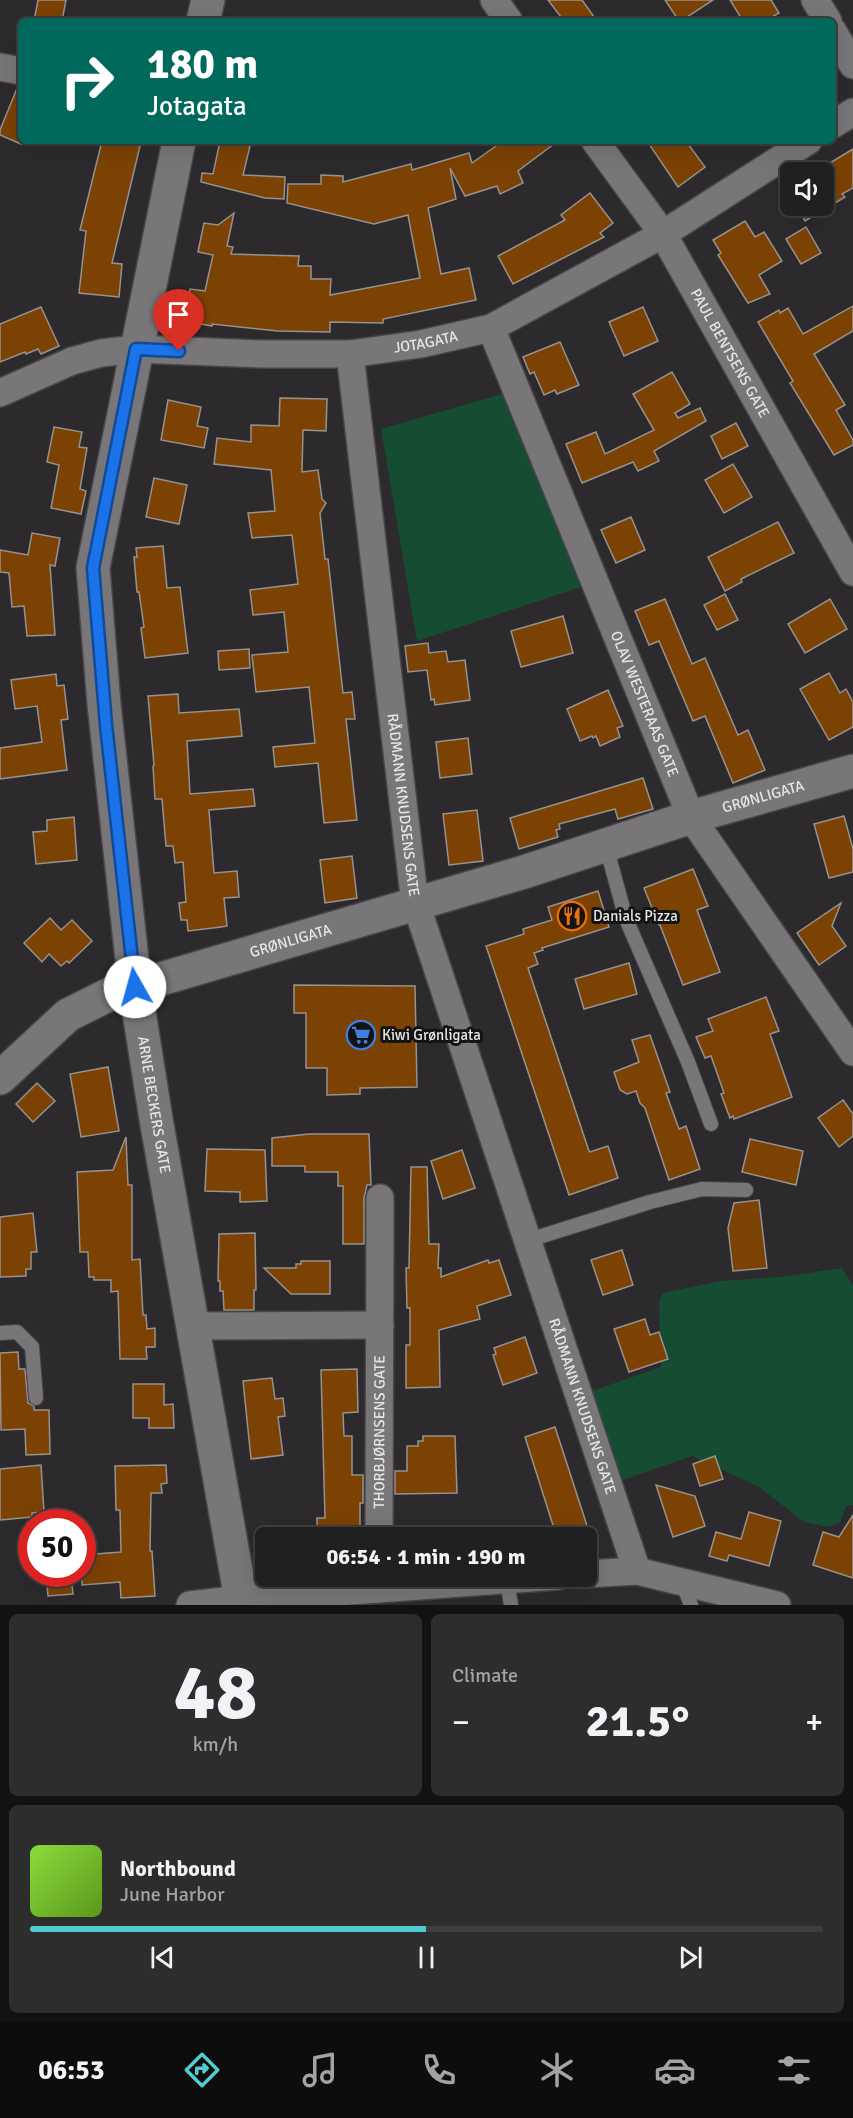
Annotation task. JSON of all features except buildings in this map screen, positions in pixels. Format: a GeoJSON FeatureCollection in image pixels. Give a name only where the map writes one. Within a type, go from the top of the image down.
{"type":"FeatureCollection","features":[{"type":"Feature","properties":{"kind":"main road"},"geometry":{"type":"LineString","coordinates":[[204,18],[208,0]]}},
{"type":"Feature","properties":{"kind":"main road","name":"ARNE BECKERS GATE"},"geometry":{"type":"LineString","coordinates":[[178,144],[93,568],[108,739],[135,987],[156,1119],[242,1602]]}},
{"type":"Feature","properties":{"kind":"main road","name":"GRØNLIGATA"},"geometry":{"type":"LineString","coordinates":[[0,1078],[68,1015],[110,994],[416,904],[606,846],[691,817],[853,771]]}},
{"type":"Feature","properties":{"kind":"street"},"geometry":{"type":"LineString","coordinates":[[494,0],[507,18]]}},
{"type":"Feature","properties":{"kind":"street"},"geometry":{"type":"LineString","coordinates":[[815,0],[826,18]]}},
{"type":"Feature","properties":{"kind":"street"},"geometry":{"type":"LineString","coordinates":[[836,37],[853,65]]}},
{"type":"Feature","properties":{"kind":"street"},"geometry":{"type":"LineString","coordinates":[[0,67],[18,70]]}},
{"type":"Feature","properties":{"kind":"street"},"geometry":{"type":"LineString","coordinates":[[836,123],[853,112]]}},
{"type":"Feature","properties":{"kind":"street","name":"PAUL BENTSENS GATE"},"geometry":{"type":"LineString","coordinates":[[597,144],[663,234],[853,572]]}},
{"type":"Feature","properties":{"kind":"street","name":"JOTAGATA"},"geometry":{"type":"LineString","coordinates":[[0,393],[72,361],[101,353],[136,349],[263,354],[350,354],[422,344],[491,328],[663,234],[803,144]]}},
{"type":"Feature","properties":{"kind":"street","name":"OLAV WESTERAAS GATE"},"geometry":{"type":"LineString","coordinates":[[491,328],[691,817],[853,1052]]}},
{"type":"Feature","properties":{"kind":"street","name":"RÅDMANN KNUDSENS GATE"},"geometry":{"type":"LineString","coordinates":[[350,354],[412,886],[416,904],[637,1571]]}},
{"type":"Feature","properties":{"kind":"street","name":"THORBJØRNSENS GATE"},"geometry":{"type":"LineString","coordinates":[[379,1527],[380,1198]]}},
{"type":"Feature","properties":{"kind":"street"},"geometry":{"type":"LineString","coordinates":[[193,1326],[380,1325]]}},
{"type":"Feature","properties":{"kind":"street"},"geometry":{"type":"LineString","coordinates":[[597,1573],[637,1571],[686,1593],[777,1605]]}},
{"type":"Feature","properties":{"kind":"street"},"geometry":{"type":"LineString","coordinates":[[190,1605],[379,1590],[509,1593],[526,1587]]}},
{"type":"Feature","properties":{"kind":"lane"},"geometry":{"type":"LineString","coordinates":[[606,846],[626,920],[688,1062],[711,1124]]}},
{"type":"Feature","properties":{"kind":"lane"},"geometry":{"type":"LineString","coordinates":[[526,1241],[650,1202],[702,1189],[746,1191]]}},
{"type":"Feature","properties":{"kind":"lane"},"geometry":{"type":"LineString","coordinates":[[0,1333],[17,1332],[32,1347],[36,1398]]}},
{"type":"Feature","properties":{"kind":"green space"},"geometry":{"type":"Polygon","coordinates":[[[505,393],[581,587],[417,641],[381,429],[505,393]]]}},
{"type":"Feature","properties":{"kind":"green space"},"geometry":{"type":"Polygon","coordinates":[[[842,1268],[853,1285],[853,1505],[846,1506],[840,1522],[828,1527],[804,1522],[759,1487],[692,1456],[617,1482],[586,1393],[661,1367],[659,1303],[662,1293],[721,1281],[780,1277],[842,1268]]]}},
{"type":"Feature","properties":{"kind":"place","name":"Danials Pizza"},"geometry":{"type":"Point","coordinates":[572,916]}},
{"type":"Feature","properties":{"kind":"place","name":"Kiwi Grønligata"},"geometry":{"type":"Point","coordinates":[361,1035]}},
{"type":"Feature","properties":{"kind":"route"},"geometry":{"type":"LineString","coordinates":[[135,987],[106,725],[93,568],[136,349],[179,351]]}}]}
